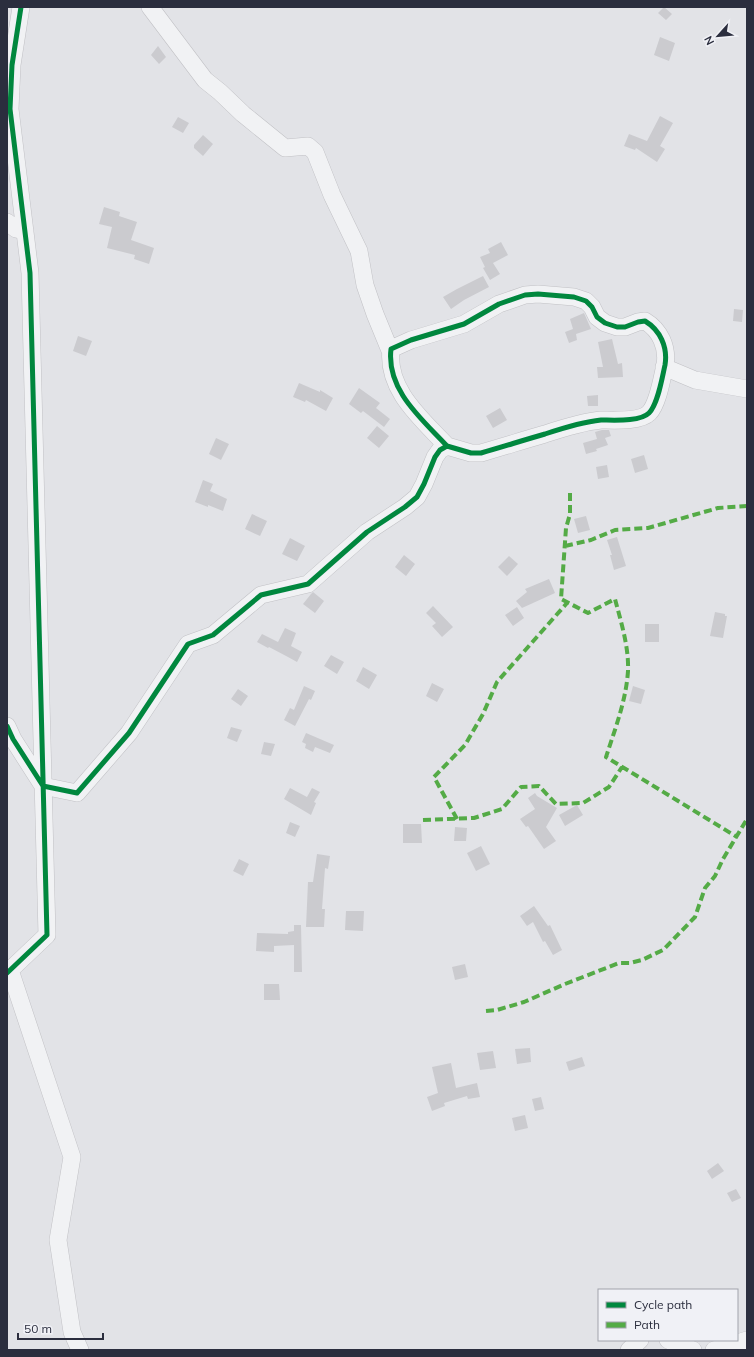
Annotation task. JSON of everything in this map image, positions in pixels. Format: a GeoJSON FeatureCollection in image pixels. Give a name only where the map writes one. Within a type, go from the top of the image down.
{"type":"FeatureCollection","features":[{"type":"Feature","properties":{"kind":"street"},"geometry":{"type":"LineString","coordinates":[[21,7],[12,65],[10,109],[30,273],[47,935],[8,971],[72,1157],[58,1240],[72,1332],[80,1350]]}},
{"type":"Feature","properties":{"kind":"street"},"geometry":{"type":"LineString","coordinates":[[150,7],[205,80],[243,114],[284,148],[308,146],[315,152],[332,195],[360,251],[365,285],[391,353]]}},
{"type":"Feature","properties":{"kind":"street"},"geometry":{"type":"LineString","coordinates":[[7,222],[16,229],[25,231]]}},
{"type":"Feature","properties":{"kind":"street"},"geometry":{"type":"LineString","coordinates":[[538,294],[574,297],[586,301],[592,307],[597,317],[605,323],[625,327],[645,321],[653,326],[661,336],[666,357],[656,401],[649,413],[642,418],[618,421],[600,420],[567,427],[481,453],[471,453],[447,446],[417,413],[398,388],[390,362],[391,353],[391,349],[411,340],[464,324],[499,304],[525,295],[538,294]]}},
{"type":"Feature","properties":{"kind":"street"},"geometry":{"type":"LineString","coordinates":[[664,367],[695,380],[747,389]]}},
{"type":"Feature","properties":{"kind":"street"},"geometry":{"type":"LineString","coordinates":[[7,726],[13,740],[43,786],[77,793],[129,733],[188,644],[212,634],[261,595],[308,584],[367,532],[406,508],[416,497],[424,484],[435,457],[440,450],[447,446]]}},
{"type":"Feature","properties":{"kind":"street"},"geometry":{"type":"LineString","coordinates":[[714,1350],[747,1340]]}},
{"type":"Feature","properties":{"kind":"street"},"geometry":{"type":"LineString","coordinates":[[629,1350],[639,1341]]}},
{"type":"Feature","properties":{"kind":"street"},"geometry":{"type":"LineString","coordinates":[[670,1341],[693,1350]]}},
{"type":"Feature","properties":{"kind":"building"},"geometry":{"type":"Polygon","coordinates":[[[664,7],[672,14],[666,20],[658,13],[664,7]]]}},
{"type":"Feature","properties":{"kind":"building"},"geometry":{"type":"Polygon","coordinates":[[[660,37],[675,43],[669,61],[654,55],[660,37]]]}},
{"type":"Feature","properties":{"kind":"building"},"geometry":{"type":"Polygon","coordinates":[[[158,46],[166,57],[159,64],[151,55],[158,46]]]}},
{"type":"Feature","properties":{"kind":"building"},"geometry":{"type":"Polygon","coordinates":[[[660,116],[673,123],[660,146],[665,149],[657,162],[636,148],[635,150],[624,146],[629,134],[647,141],[660,116]]]}},
{"type":"Feature","properties":{"kind":"building"},"geometry":{"type":"Polygon","coordinates":[[[178,117],[189,123],[183,133],[172,127],[178,117]]]}},
{"type":"Feature","properties":{"kind":"building"},"geometry":{"type":"Polygon","coordinates":[[[203,135],[213,144],[203,156],[194,148],[194,145],[203,135]]]}},
{"type":"Feature","properties":{"kind":"building"},"geometry":{"type":"Polygon","coordinates":[[[104,207],[120,212],[119,216],[137,222],[131,240],[154,248],[149,264],[134,259],[135,255],[107,248],[112,227],[99,224],[104,207]]]}},
{"type":"Feature","properties":{"kind":"building"},"geometry":{"type":"Polygon","coordinates":[[[501,242],[508,255],[493,263],[500,274],[490,280],[483,268],[485,267],[480,257],[490,253],[488,249],[501,242]]]}},
{"type":"Feature","properties":{"kind":"building"},"geometry":{"type":"Polygon","coordinates":[[[483,276],[489,287],[464,300],[451,309],[443,297],[483,276]]]}},
{"type":"Feature","properties":{"kind":"building"},"geometry":{"type":"Polygon","coordinates":[[[734,309],[743,310],[742,322],[733,321],[734,309]]]}},
{"type":"Feature","properties":{"kind":"building"},"geometry":{"type":"Polygon","coordinates":[[[584,313],[591,329],[576,334],[577,340],[569,343],[565,332],[573,329],[570,319],[584,313]]]}},
{"type":"Feature","properties":{"kind":"building"},"geometry":{"type":"Polygon","coordinates":[[[78,336],[92,341],[86,356],[73,351],[78,336]]]}},
{"type":"Feature","properties":{"kind":"building"},"geometry":{"type":"Polygon","coordinates":[[[612,339],[618,364],[622,363],[623,377],[598,378],[597,367],[603,367],[598,342],[612,339]]]}},
{"type":"Feature","properties":{"kind":"building"},"geometry":{"type":"Polygon","coordinates":[[[299,383],[320,392],[320,390],[333,398],[326,411],[306,400],[305,402],[293,397],[299,383]]]}},
{"type":"Feature","properties":{"kind":"building"},"geometry":{"type":"Polygon","coordinates":[[[359,388],[380,403],[376,408],[390,419],[384,427],[363,411],[361,413],[349,404],[359,388]]]}},
{"type":"Feature","properties":{"kind":"building"},"geometry":{"type":"Polygon","coordinates":[[[598,395],[598,406],[588,406],[587,396],[598,395]]]}},
{"type":"Feature","properties":{"kind":"building"},"geometry":{"type":"Polygon","coordinates":[[[500,408],[507,420],[493,428],[486,416],[500,408]]]}},
{"type":"Feature","properties":{"kind":"building"},"geometry":{"type":"Polygon","coordinates":[[[377,426],[389,436],[379,448],[367,438],[377,426]]]}},
{"type":"Feature","properties":{"kind":"building"},"geometry":{"type":"Polygon","coordinates":[[[609,430],[611,436],[605,438],[608,445],[596,449],[597,451],[586,454],[583,443],[597,439],[595,432],[609,430]]]}},
{"type":"Feature","properties":{"kind":"building"},"geometry":{"type":"Polygon","coordinates":[[[216,438],[229,444],[221,460],[209,454],[216,438]]]}},
{"type":"Feature","properties":{"kind":"building"},"geometry":{"type":"Polygon","coordinates":[[[644,455],[648,469],[635,473],[631,459],[644,455]]]}},
{"type":"Feature","properties":{"kind":"building"},"geometry":{"type":"Polygon","coordinates":[[[607,465],[609,477],[598,479],[596,467],[607,465]]]}},
{"type":"Feature","properties":{"kind":"building"},"geometry":{"type":"Polygon","coordinates":[[[203,480],[213,484],[210,491],[227,499],[223,511],[195,502],[203,480]]]}},
{"type":"Feature","properties":{"kind":"building"},"geometry":{"type":"Polygon","coordinates":[[[252,514],[267,521],[260,536],[245,529],[252,514]]]}},
{"type":"Feature","properties":{"kind":"building"},"geometry":{"type":"Polygon","coordinates":[[[586,516],[590,530],[578,533],[574,519],[586,516]]]}},
{"type":"Feature","properties":{"kind":"building"},"geometry":{"type":"Polygon","coordinates":[[[617,537],[626,566],[614,570],[610,555],[612,555],[607,540],[617,537]]]}},
{"type":"Feature","properties":{"kind":"building"},"geometry":{"type":"Polygon","coordinates":[[[290,538],[305,546],[297,561],[282,554],[290,538]]]}},
{"type":"Feature","properties":{"kind":"building"},"geometry":{"type":"Polygon","coordinates":[[[404,555],[415,564],[406,576],[395,567],[404,555]]]}},
{"type":"Feature","properties":{"kind":"building"},"geometry":{"type":"Polygon","coordinates":[[[509,556],[518,564],[507,576],[498,567],[509,556]]]}},
{"type":"Feature","properties":{"kind":"building"},"geometry":{"type":"Polygon","coordinates":[[[549,579],[555,593],[522,608],[516,601],[527,592],[525,589],[549,579]]]}},
{"type":"Feature","properties":{"kind":"building"},"geometry":{"type":"Polygon","coordinates":[[[313,592],[324,601],[315,613],[303,604],[313,592]]]}},
{"type":"Feature","properties":{"kind":"building"},"geometry":{"type":"Polygon","coordinates":[[[433,606],[453,627],[442,637],[432,626],[436,623],[426,613],[433,606]]]}},
{"type":"Feature","properties":{"kind":"building"},"geometry":{"type":"Polygon","coordinates":[[[517,607],[524,618],[513,626],[505,615],[517,607]]]}},
{"type":"Feature","properties":{"kind":"building"},"geometry":{"type":"Polygon","coordinates":[[[715,612],[725,614],[725,616],[727,616],[723,638],[710,636],[715,612]]]}},
{"type":"Feature","properties":{"kind":"building"},"geometry":{"type":"Polygon","coordinates":[[[645,624],[659,624],[659,642],[645,642],[645,624]]]}},
{"type":"Feature","properties":{"kind":"building"},"geometry":{"type":"Polygon","coordinates":[[[285,628],[296,633],[291,646],[302,652],[297,662],[257,642],[262,634],[278,642],[285,628]]]}},
{"type":"Feature","properties":{"kind":"building"},"geometry":{"type":"Polygon","coordinates":[[[331,655],[344,662],[337,674],[324,666],[331,655]]]}},
{"type":"Feature","properties":{"kind":"building"},"geometry":{"type":"Polygon","coordinates":[[[363,667],[377,675],[369,689],[356,681],[363,667]]]}},
{"type":"Feature","properties":{"kind":"building"},"geometry":{"type":"Polygon","coordinates":[[[432,683],[444,689],[437,702],[426,696],[432,683]]]}},
{"type":"Feature","properties":{"kind":"building"},"geometry":{"type":"Polygon","coordinates":[[[304,686],[315,691],[311,700],[309,699],[295,726],[284,720],[290,708],[294,710],[304,686]]]}},
{"type":"Feature","properties":{"kind":"building"},"geometry":{"type":"Polygon","coordinates":[[[633,686],[645,690],[641,704],[629,701],[633,686]]]}},
{"type":"Feature","properties":{"kind":"building"},"geometry":{"type":"Polygon","coordinates":[[[238,689],[248,696],[241,706],[231,699],[238,689]]]}},
{"type":"Feature","properties":{"kind":"building"},"geometry":{"type":"Polygon","coordinates":[[[231,727],[242,730],[237,742],[227,738],[231,727]]]}},
{"type":"Feature","properties":{"kind":"building"},"geometry":{"type":"Polygon","coordinates":[[[306,733],[334,745],[330,753],[315,747],[313,752],[305,748],[306,744],[302,742],[306,733]]]}},
{"type":"Feature","properties":{"kind":"building"},"geometry":{"type":"Polygon","coordinates":[[[264,742],[275,744],[271,756],[261,754],[264,742]]]}},
{"type":"Feature","properties":{"kind":"building"},"geometry":{"type":"Polygon","coordinates":[[[290,788],[307,797],[312,788],[320,792],[314,802],[316,803],[311,815],[284,799],[290,788]]]}},
{"type":"Feature","properties":{"kind":"building"},"geometry":{"type":"Polygon","coordinates":[[[535,793],[537,796],[557,808],[546,827],[556,841],[544,849],[528,826],[526,827],[520,819],[535,809],[528,798],[535,793]]]}},
{"type":"Feature","properties":{"kind":"building"},"geometry":{"type":"Polygon","coordinates":[[[577,805],[583,815],[565,826],[559,815],[577,805]]]}},
{"type":"Feature","properties":{"kind":"building"},"geometry":{"type":"Polygon","coordinates":[[[290,822],[300,826],[295,837],[286,833],[290,822]]]}},
{"type":"Feature","properties":{"kind":"building"},"geometry":{"type":"Polygon","coordinates":[[[403,824],[421,824],[422,843],[403,843],[403,824]]]}},
{"type":"Feature","properties":{"kind":"building"},"geometry":{"type":"Polygon","coordinates":[[[455,827],[467,828],[466,841],[454,841],[455,827]]]}},
{"type":"Feature","properties":{"kind":"building"},"geometry":{"type":"Polygon","coordinates":[[[481,846],[490,864],[476,871],[467,853],[481,846]]]}},
{"type":"Feature","properties":{"kind":"building"},"geometry":{"type":"Polygon","coordinates":[[[317,854],[330,856],[328,869],[325,868],[322,909],[325,909],[324,927],[306,927],[308,882],[313,882],[317,854]]]}},
{"type":"Feature","properties":{"kind":"building"},"geometry":{"type":"Polygon","coordinates":[[[239,859],[249,864],[243,876],[233,871],[239,859]]]}},
{"type":"Feature","properties":{"kind":"building"},"geometry":{"type":"Polygon","coordinates":[[[534,906],[548,926],[550,925],[562,950],[553,955],[545,941],[543,942],[533,922],[527,926],[520,916],[534,906]]]}},
{"type":"Feature","properties":{"kind":"building"},"geometry":{"type":"Polygon","coordinates":[[[346,911],[364,911],[363,931],[345,930],[346,911]]]}},
{"type":"Feature","properties":{"kind":"building"},"geometry":{"type":"Polygon","coordinates":[[[294,925],[301,925],[302,972],[294,972],[294,945],[274,946],[274,952],[256,951],[257,933],[288,934],[288,932],[294,931],[294,925]]]}},
{"type":"Feature","properties":{"kind":"building"},"geometry":{"type":"Polygon","coordinates":[[[465,964],[468,977],[455,980],[452,967],[465,964]]]}},
{"type":"Feature","properties":{"kind":"building"},"geometry":{"type":"Polygon","coordinates":[[[264,984],[279,984],[280,1000],[264,1000],[264,984]]]}},
{"type":"Feature","properties":{"kind":"building"},"geometry":{"type":"Polygon","coordinates":[[[530,1048],[531,1062],[517,1064],[515,1049],[530,1048]]]}},
{"type":"Feature","properties":{"kind":"building"},"geometry":{"type":"Polygon","coordinates":[[[493,1051],[496,1068],[480,1070],[477,1053],[493,1051]]]}},
{"type":"Feature","properties":{"kind":"building"},"geometry":{"type":"Polygon","coordinates":[[[582,1057],[585,1066],[569,1071],[566,1062],[582,1057]]]}},
{"type":"Feature","properties":{"kind":"building"},"geometry":{"type":"Polygon","coordinates":[[[451,1063],[456,1088],[477,1083],[480,1097],[468,1099],[467,1096],[444,1103],[445,1106],[432,1111],[427,1097],[438,1093],[432,1067],[451,1063]]]}},
{"type":"Feature","properties":{"kind":"building"},"geometry":{"type":"Polygon","coordinates":[[[541,1097],[544,1109],[535,1111],[532,1099],[541,1097]]]}},
{"type":"Feature","properties":{"kind":"building"},"geometry":{"type":"Polygon","coordinates":[[[525,1115],[528,1128],[515,1131],[512,1118],[525,1115]]]}},
{"type":"Feature","properties":{"kind":"building"},"geometry":{"type":"Polygon","coordinates":[[[718,1163],[724,1171],[712,1179],[707,1171],[718,1163]]]}},
{"type":"Feature","properties":{"kind":"building"},"geometry":{"type":"Polygon","coordinates":[[[736,1189],[741,1198],[732,1202],[727,1193],[736,1189]]]}},
{"type":"Feature","properties":{"kind":"marked path"},"geometry":{"type":"LineString","coordinates":[[570,493],[570,514],[566,528],[561,599],[588,613],[615,599],[627,653],[628,671],[625,693],[620,715],[606,757],[737,837]]}},
{"type":"Feature","properties":{"kind":"marked path"},"geometry":{"type":"LineString","coordinates":[[565,546],[591,540],[615,530],[648,528],[718,508],[747,506]]}},
{"type":"Feature","properties":{"kind":"marked path"},"geometry":{"type":"LineString","coordinates":[[457,819],[434,777],[465,745],[483,714],[497,682],[567,603]]}},
{"type":"Feature","properties":{"kind":"marked path"},"geometry":{"type":"LineString","coordinates":[[423,820],[474,818],[502,809],[521,787],[539,786],[556,804],[583,803],[609,787],[622,767]]}},
{"type":"Feature","properties":{"kind":"marked path"},"geometry":{"type":"LineString","coordinates":[[486,1011],[497,1010],[524,1002],[619,963],[630,963],[642,960],[663,950],[695,917],[705,888],[715,876],[723,859],[747,819]]}},
{"type":"Feature","properties":{"kind":"cycle path"},"geometry":{"type":"LineString","coordinates":[[7,973],[47,935],[30,273],[10,109],[12,65],[21,7]]}},
{"type":"Feature","properties":{"kind":"cycle path"},"geometry":{"type":"LineString","coordinates":[[7,726],[13,739],[43,786],[77,793],[129,733],[188,644],[213,635],[261,595],[308,584],[367,532],[405,507],[417,497],[435,457],[440,450],[447,446],[471,453],[481,453],[566,427],[601,420],[639,418],[649,413],[655,404],[666,358],[664,346],[659,334],[645,321],[625,327],[617,327],[605,323],[597,317],[592,307],[586,301],[574,297],[538,294],[525,295],[499,304],[464,324],[411,340],[391,349],[391,364],[394,378],[400,391],[417,414],[447,446]]}}]}
